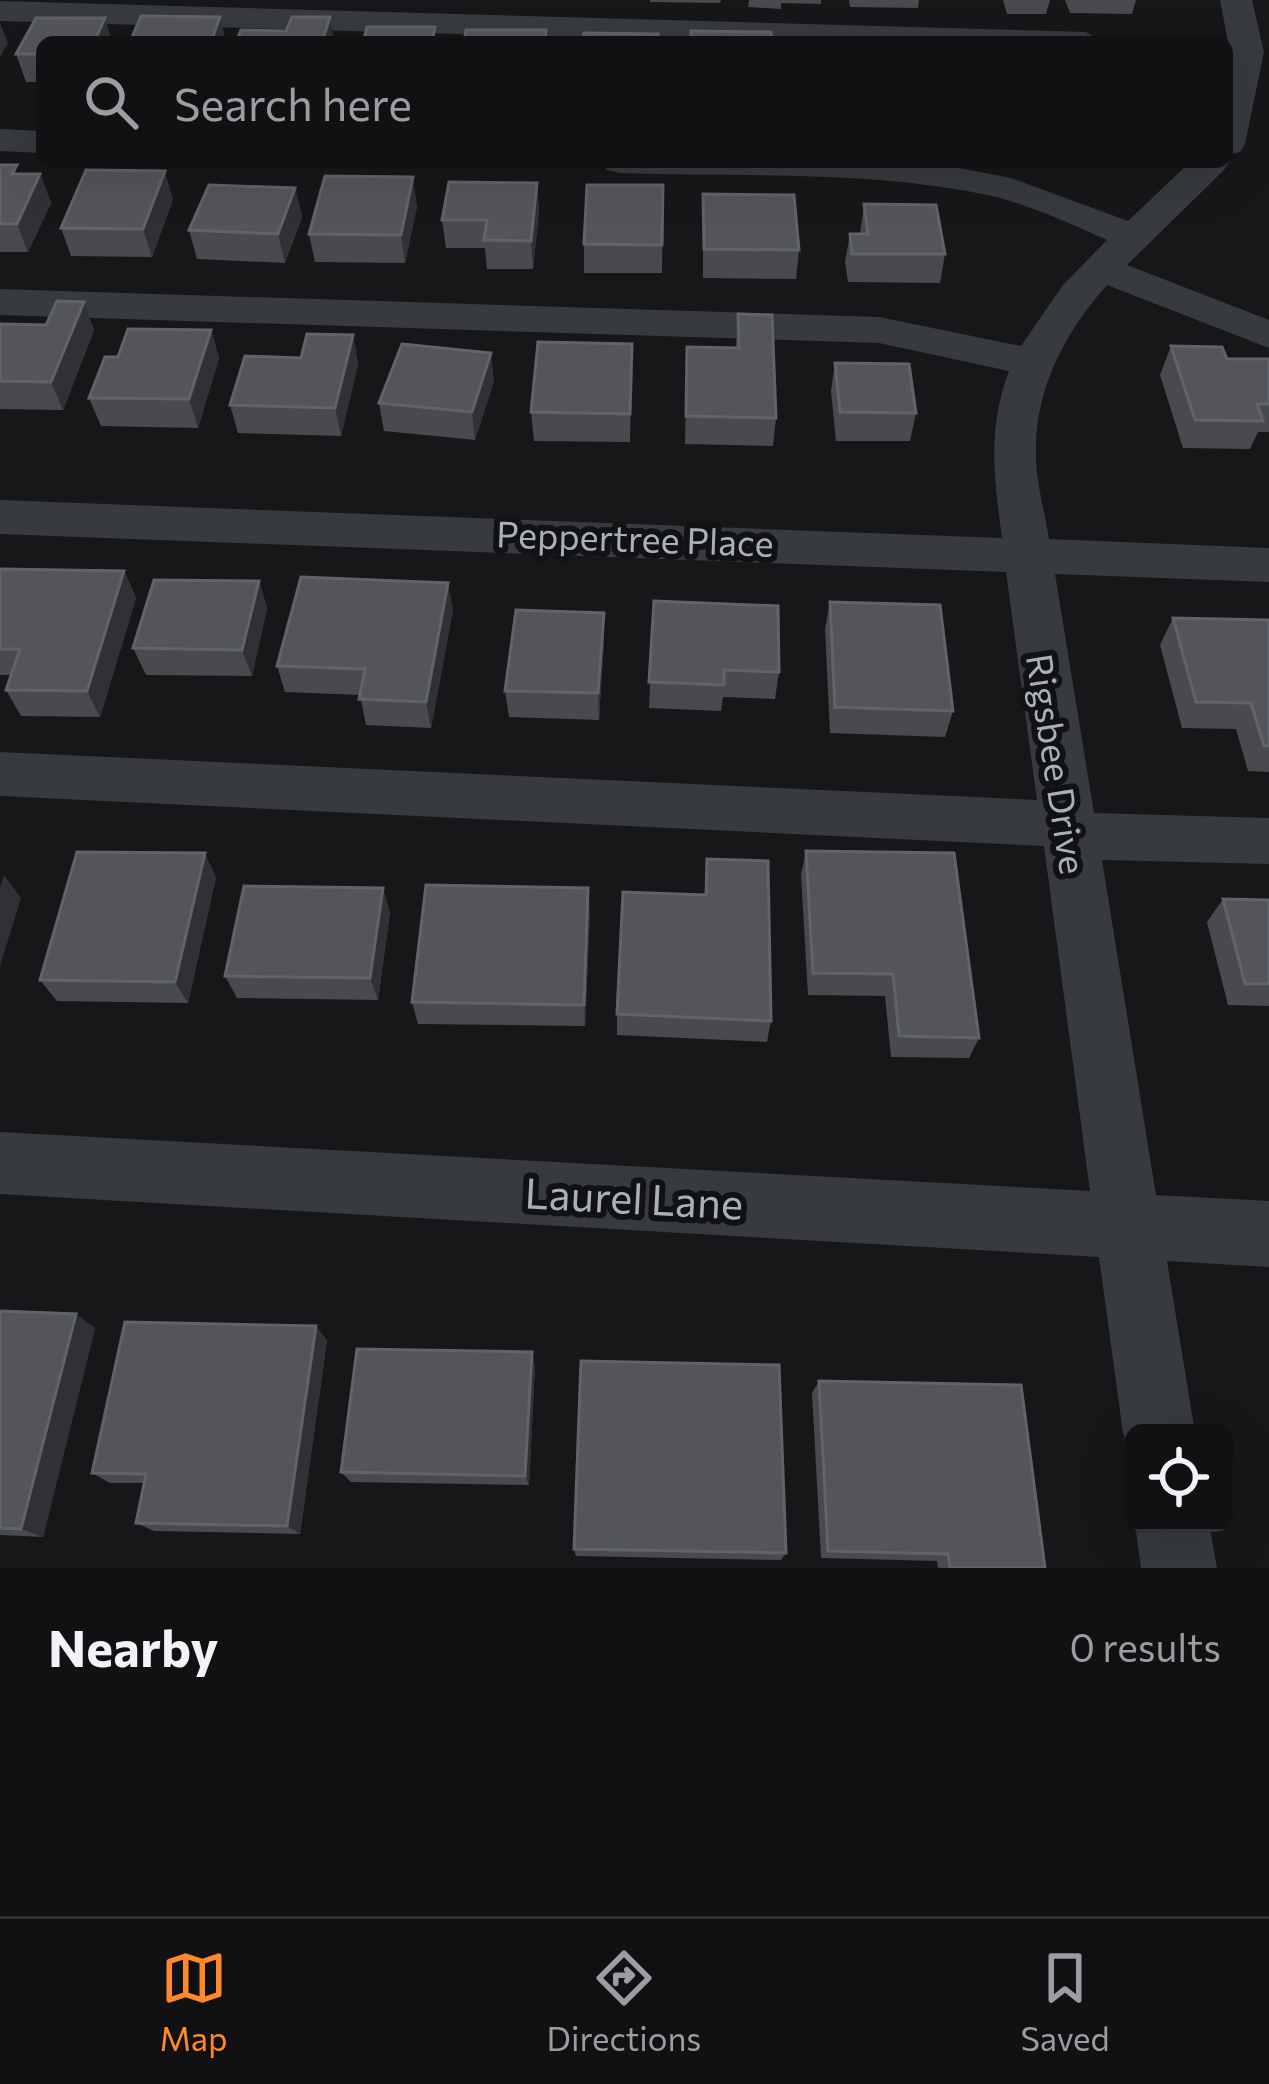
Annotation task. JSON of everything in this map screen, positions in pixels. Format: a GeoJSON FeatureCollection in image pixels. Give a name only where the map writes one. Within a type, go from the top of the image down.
{"type":"FeatureCollection","features":[{"type":"Feature","properties":{"kind":"street"},"geometry":{"type":"LineString","coordinates":[[1233,115],[1248,46],[1236,0]]}},
{"type":"Feature","properties":{"kind":"street"},"geometry":{"type":"LineString","coordinates":[[0,11],[876,36]]}},
{"type":"Feature","properties":{"kind":"street"},"geometry":{"type":"LineString","coordinates":[[0,140],[36,142]]}},
{"type":"Feature","properties":{"kind":"street"},"geometry":{"type":"LineString","coordinates":[[1233,144],[1269,150]]}},
{"type":"Feature","properties":{"kind":"street"},"geometry":{"type":"LineString","coordinates":[[787,168],[927,173],[1019,193],[1118,254],[1269,335]]}},
{"type":"Feature","properties":{"kind":"street","name":"Rigsbee Drive"},"geometry":{"type":"LineString","coordinates":[[1158,1424],[1013,455],[1023,390],[1052,328],[1204,168]]}},
{"type":"Feature","properties":{"kind":"street"},"geometry":{"type":"LineString","coordinates":[[0,302],[879,329],[1035,363]]}},
{"type":"Feature","properties":{"kind":"street","name":"Peppertree Place"},"geometry":{"type":"LineString","coordinates":[[0,517],[1269,566]]}},
{"type":"Feature","properties":{"kind":"street"},"geometry":{"type":"LineString","coordinates":[[0,774],[1269,841]]}},
{"type":"Feature","properties":{"kind":"street","name":"Laurel Lane"},"geometry":{"type":"LineString","coordinates":[[0,1163],[1269,1234]]}},
{"type":"Feature","properties":{"kind":"street"},"geometry":{"type":"LineString","coordinates":[[1173,1532],[1179,1568]]}},
{"type":"Feature","properties":{"kind":"building"},"geometry":{"type":"Polygon","coordinates":[[[141,16],[220,17],[213,36],[133,36],[141,16]]]}},
{"type":"Feature","properties":{"kind":"building"},"geometry":{"type":"Polygon","coordinates":[[[292,17],[330,17],[324,36],[238,36],[241,30],[286,31],[292,17]]]}},
{"type":"Feature","properties":{"kind":"building"},"geometry":{"type":"Polygon","coordinates":[[[36,18],[105,18],[97,36],[36,36],[36,54],[16,54],[36,18]]]}},
{"type":"Feature","properties":{"kind":"building"},"geometry":{"type":"Polygon","coordinates":[[[367,27],[435,27],[433,36],[365,36],[367,27]]]}},
{"type":"Feature","properties":{"kind":"building"},"geometry":{"type":"Polygon","coordinates":[[[466,30],[546,30],[546,36],[465,36],[466,30]]]}},
{"type":"Feature","properties":{"kind":"building"},"geometry":{"type":"Polygon","coordinates":[[[691,31],[771,32],[771,36],[691,36],[691,31]]]}},
{"type":"Feature","properties":{"kind":"building"},"geometry":{"type":"Polygon","coordinates":[[[584,33],[658,34],[658,36],[584,33]]]}},
{"type":"Feature","properties":{"kind":"building"},"geometry":{"type":"Polygon","coordinates":[[[0,165],[17,165],[12,174],[40,174],[17,224],[0,224],[0,165]]]}},
{"type":"Feature","properties":{"kind":"building"},"geometry":{"type":"Polygon","coordinates":[[[86,170],[165,171],[143,229],[61,228],[86,170]]]}},
{"type":"Feature","properties":{"kind":"building"},"geometry":{"type":"Polygon","coordinates":[[[325,176],[413,177],[401,235],[309,234],[325,176]]]}},
{"type":"Feature","properties":{"kind":"building"},"geometry":{"type":"Polygon","coordinates":[[[449,182],[537,183],[531,241],[484,240],[487,220],[442,220],[449,182]]]}},
{"type":"Feature","properties":{"kind":"building"},"geometry":{"type":"Polygon","coordinates":[[[209,185],[295,188],[278,234],[189,230],[209,185]]]}},
{"type":"Feature","properties":{"kind":"building"},"geometry":{"type":"Polygon","coordinates":[[[587,185],[663,185],[662,245],[584,244],[587,185]]]}},
{"type":"Feature","properties":{"kind":"building"},"geometry":{"type":"Polygon","coordinates":[[[703,194],[794,195],[799,250],[704,249],[703,194]]]}},
{"type":"Feature","properties":{"kind":"building"},"geometry":{"type":"Polygon","coordinates":[[[864,204],[936,205],[945,254],[852,254],[850,234],[868,234],[864,204]]]}},
{"type":"Feature","properties":{"kind":"building"},"geometry":{"type":"Polygon","coordinates":[[[57,301],[84,302],[51,382],[0,381],[0,324],[46,325],[57,301]]]}},
{"type":"Feature","properties":{"kind":"building"},"geometry":{"type":"Polygon","coordinates":[[[738,314],[772,315],[776,418],[686,416],[687,347],[739,348],[738,314]]]}},
{"type":"Feature","properties":{"kind":"building"},"geometry":{"type":"Polygon","coordinates":[[[128,329],[211,330],[189,399],[89,398],[105,357],[118,357],[128,329]]]}},
{"type":"Feature","properties":{"kind":"building"},"geometry":{"type":"Polygon","coordinates":[[[307,334],[353,335],[335,408],[230,405],[245,356],[301,358],[307,334]]]}},
{"type":"Feature","properties":{"kind":"building"},"geometry":{"type":"Polygon","coordinates":[[[538,342],[632,344],[630,414],[531,412],[538,342]]]}},
{"type":"Feature","properties":{"kind":"building"},"geometry":{"type":"Polygon","coordinates":[[[402,344],[491,353],[472,412],[379,403],[402,344]]]}},
{"type":"Feature","properties":{"kind":"building"},"geometry":{"type":"Polygon","coordinates":[[[1171,346],[1222,347],[1227,359],[1269,359],[1269,404],[1257,404],[1263,421],[1195,420],[1171,346]]]}},
{"type":"Feature","properties":{"kind":"building"},"geometry":{"type":"Polygon","coordinates":[[[835,363],[909,364],[916,413],[840,412],[835,363]]]}},
{"type":"Feature","properties":{"kind":"building"},"geometry":{"type":"Polygon","coordinates":[[[0,569],[124,571],[87,691],[6,690],[20,649],[0,649],[0,569]]]}},
{"type":"Feature","properties":{"kind":"building"},"geometry":{"type":"Polygon","coordinates":[[[301,577],[448,583],[426,702],[359,699],[365,669],[277,666],[301,577]]]}},
{"type":"Feature","properties":{"kind":"building"},"geometry":{"type":"Polygon","coordinates":[[[154,580],[259,581],[242,650],[133,648],[154,580]]]}},
{"type":"Feature","properties":{"kind":"building"},"geometry":{"type":"Polygon","coordinates":[[[654,601],[778,606],[779,672],[724,670],[724,685],[649,682],[654,601]]]}},
{"type":"Feature","properties":{"kind":"building"},"geometry":{"type":"Polygon","coordinates":[[[830,602],[940,605],[953,711],[835,707],[830,602]]]}},
{"type":"Feature","properties":{"kind":"building"},"geometry":{"type":"Polygon","coordinates":[[[516,610],[604,613],[598,693],[505,691],[516,610]]]}},
{"type":"Feature","properties":{"kind":"building"},"geometry":{"type":"Polygon","coordinates":[[[1173,618],[1269,620],[1269,746],[1264,746],[1251,703],[1196,702],[1173,618]]]}},
{"type":"Feature","properties":{"kind":"building"},"geometry":{"type":"Polygon","coordinates":[[[806,851],[954,853],[979,1038],[899,1036],[893,974],[813,973],[806,851]]]}},
{"type":"Feature","properties":{"kind":"building"},"geometry":{"type":"Polygon","coordinates":[[[77,852],[205,853],[175,982],[40,980],[77,852]]]}},
{"type":"Feature","properties":{"kind":"building"},"geometry":{"type":"Polygon","coordinates":[[[707,859],[768,861],[771,1021],[617,1014],[623,892],[706,895],[707,859]]]}},
{"type":"Feature","properties":{"kind":"building"},"geometry":{"type":"Polygon","coordinates":[[[426,885],[588,888],[584,1005],[412,1002],[426,885]]]}},
{"type":"Feature","properties":{"kind":"building"},"geometry":{"type":"Polygon","coordinates":[[[244,886],[383,888],[370,978],[225,976],[244,886]]]}},
{"type":"Feature","properties":{"kind":"building"},"geometry":{"type":"Polygon","coordinates":[[[1223,899],[1269,900],[1269,984],[1245,984],[1223,899]]]}},
{"type":"Feature","properties":{"kind":"building"},"geometry":{"type":"Polygon","coordinates":[[[0,1311],[76,1314],[21,1529],[0,1528],[0,1311]]]}},
{"type":"Feature","properties":{"kind":"building"},"geometry":{"type":"Polygon","coordinates":[[[125,1322],[316,1326],[287,1526],[136,1523],[146,1474],[92,1473],[125,1322]]]}},
{"type":"Feature","properties":{"kind":"building"},"geometry":{"type":"Polygon","coordinates":[[[357,1349],[532,1352],[525,1476],[341,1472],[357,1349]]]}},
{"type":"Feature","properties":{"kind":"building"},"geometry":{"type":"Polygon","coordinates":[[[581,1361],[779,1365],[786,1553],[574,1549],[581,1361]]]}},
{"type":"Feature","properties":{"kind":"building"},"geometry":{"type":"Polygon","coordinates":[[[819,1381],[1021,1385],[1045,1568],[950,1568],[948,1554],[828,1551],[819,1381]]]}}]}
